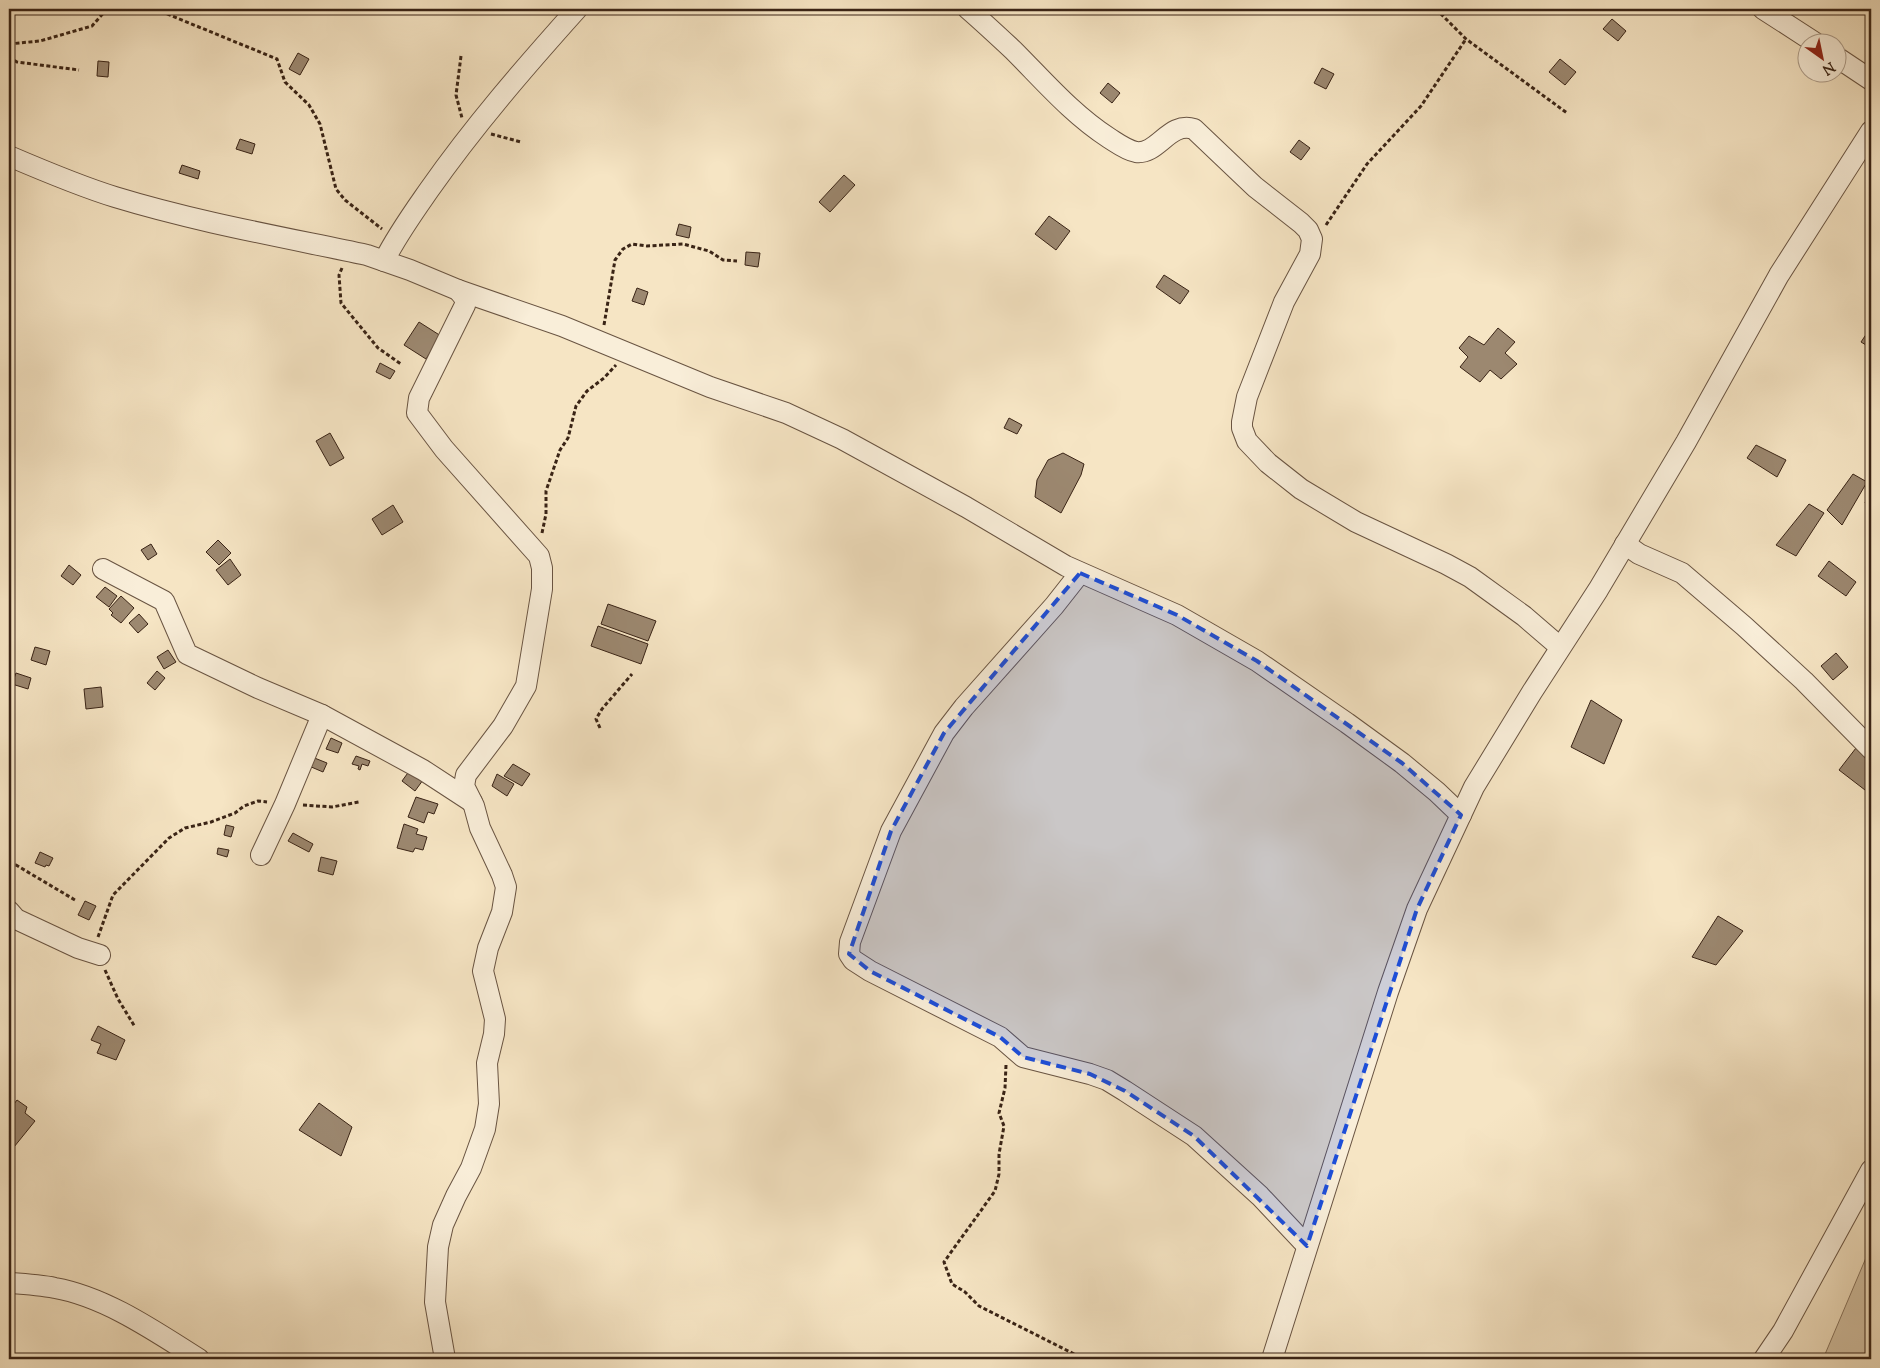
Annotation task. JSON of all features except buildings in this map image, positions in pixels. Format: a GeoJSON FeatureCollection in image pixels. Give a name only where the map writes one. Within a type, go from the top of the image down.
{"type":"FeatureCollection","features":[{"type":"Feature","properties":{"kind":"street"},"geometry":{"type":"LineString","coordinates":[[384,261],[395,239],[479,123],[537,52],[576,9]]}},
{"type":"Feature","properties":{"kind":"street"},"geometry":{"type":"LineString","coordinates":[[968,9],[1075,112],[1098,131],[1136,152],[1144,151],[1181,127],[1194,129],[1255,187],[1302,223],[1308,230],[1313,244],[1310,254],[1282,308],[1247,397],[1242,422],[1242,428],[1247,441],[1268,463],[1301,489],[1356,522],[1470,577],[1524,616],[1560,647]]}},
{"type":"Feature","properties":{"kind":"street"},"geometry":{"type":"LineString","coordinates":[[1763,9],[1799,32]]}},
{"type":"Feature","properties":{"kind":"street"},"geometry":{"type":"LineString","coordinates":[[1848,65],[1871,80]]}},
{"type":"Feature","properties":{"kind":"street"},"geometry":{"type":"LineString","coordinates":[[1272,1359],[1388,992],[1417,909],[1474,787],[1686,442],[1779,275],[1871,132]]}},
{"type":"Feature","properties":{"kind":"street"},"geometry":{"type":"LineString","coordinates":[[9,156],[69,181],[122,199],[235,228],[351,252],[384,261],[458,290],[562,326],[710,387],[786,413],[842,439],[966,507],[1066,566],[1177,616],[1257,661],[1348,723],[1402,763],[1461,815]]}},
{"type":"Feature","properties":{"kind":"street"},"geometry":{"type":"LineString","coordinates":[[445,1359],[435,1302],[438,1247],[447,1217],[471,1168],[485,1129],[489,1104],[487,1063],[494,1034],[495,1019],[483,971],[486,955],[502,912],[506,887],[480,828],[476,804],[464,786],[466,775],[503,726],[526,686],[542,583],[542,568],[537,554],[444,449],[417,413],[419,398],[465,305],[466,300],[458,290]]}},
{"type":"Feature","properties":{"kind":"street"},"geometry":{"type":"LineString","coordinates":[[1625,544],[1639,554],[1682,573],[1791,669],[1871,749]]}},
{"type":"Feature","properties":{"kind":"street"},"geometry":{"type":"LineString","coordinates":[[103,569],[164,601],[188,654],[258,688],[322,715],[423,770],[476,804]]}},
{"type":"Feature","properties":{"kind":"street"},"geometry":{"type":"LineString","coordinates":[[1080,573],[1054,606],[964,707],[944,733],[891,831],[848,947],[850,957],[870,971],[1006,1041],[1023,1057],[1069,1068],[1107,1080],[1194,1136],[1260,1196],[1308,1246]]}},
{"type":"Feature","properties":{"kind":"street"},"geometry":{"type":"LineString","coordinates":[[261,856],[322,715]]}},
{"type":"Feature","properties":{"kind":"street"},"geometry":{"type":"LineString","coordinates":[[9,912],[16,918],[78,948],[100,955]]}},
{"type":"Feature","properties":{"kind":"street"},"geometry":{"type":"LineString","coordinates":[[1764,1359],[1783,1332],[1865,1197],[1871,1170]]}},
{"type":"Feature","properties":{"kind":"street"},"geometry":{"type":"LineString","coordinates":[[9,1283],[55,1288],[82,1296],[111,1308],[199,1359]]}},
{"type":"Feature","properties":{"kind":"path"},"geometry":{"type":"LineString","coordinates":[[9,44],[40,41],[92,26],[107,9]]}},
{"type":"Feature","properties":{"kind":"path"},"geometry":{"type":"LineString","coordinates":[[155,9],[277,58],[285,82],[309,105],[320,124],[336,189],[345,200],[395,239]]}},
{"type":"Feature","properties":{"kind":"path"},"geometry":{"type":"LineString","coordinates":[[1436,9],[1466,39],[1567,113]]}},
{"type":"Feature","properties":{"kind":"path"},"geometry":{"type":"LineString","coordinates":[[1313,244],[1367,164],[1421,106],[1466,39]]}},
{"type":"Feature","properties":{"kind":"path"},"geometry":{"type":"LineString","coordinates":[[9,57],[17,62],[79,70]]}},
{"type":"Feature","properties":{"kind":"path"},"geometry":{"type":"LineString","coordinates":[[601,343],[612,272],[615,260],[623,249],[632,244],[647,246],[684,244],[709,251],[723,260],[737,261]]}},
{"type":"Feature","properties":{"kind":"path"},"geometry":{"type":"LineString","coordinates":[[351,252],[339,275],[341,303],[378,348],[401,364]]}},
{"type":"Feature","properties":{"kind":"path"},"geometry":{"type":"LineString","coordinates":[[537,554],[546,514],[546,491],[560,450],[568,438],[576,406],[587,391],[614,368],[623,351]]}},
{"type":"Feature","properties":{"kind":"path"},"geometry":{"type":"LineString","coordinates":[[600,728],[596,719],[602,708],[632,674]]}},
{"type":"Feature","properties":{"kind":"path"},"geometry":{"type":"LineString","coordinates":[[135,1027],[118,1000],[102,963],[98,938],[113,895],[169,838],[186,828],[236,813],[244,806],[258,801],[332,807],[358,802]]}},
{"type":"Feature","properties":{"kind":"path"},"geometry":{"type":"LineString","coordinates":[[9,865],[16,866],[75,900]]}},
{"type":"Feature","properties":{"kind":"path"},"geometry":{"type":"LineString","coordinates":[[1011,1047],[1006,1063],[1005,1088],[999,1113],[1004,1126],[999,1174],[995,1191],[944,1262],[952,1284],[965,1292],[979,1306],[1084,1359]]}},
{"type":"Feature","properties":{"kind":"highlighted area"},"geometry":{"type":"Polygon","coordinates":[[[1080,573],[1177,615],[1257,661],[1402,763],[1461,815],[1417,909],[1307,1246],[1194,1136],[1125,1091],[1090,1074],[1023,1057],[1000,1037],[870,971],[849,954],[891,831],[944,733],[1080,573]]]}},
{"type":"Feature","properties":{"kind":"shaded area"},"geometry":{"type":"Polygon","coordinates":[[[1871,1246],[1871,1359],[1823,1359],[1871,1246]]]}}]}
